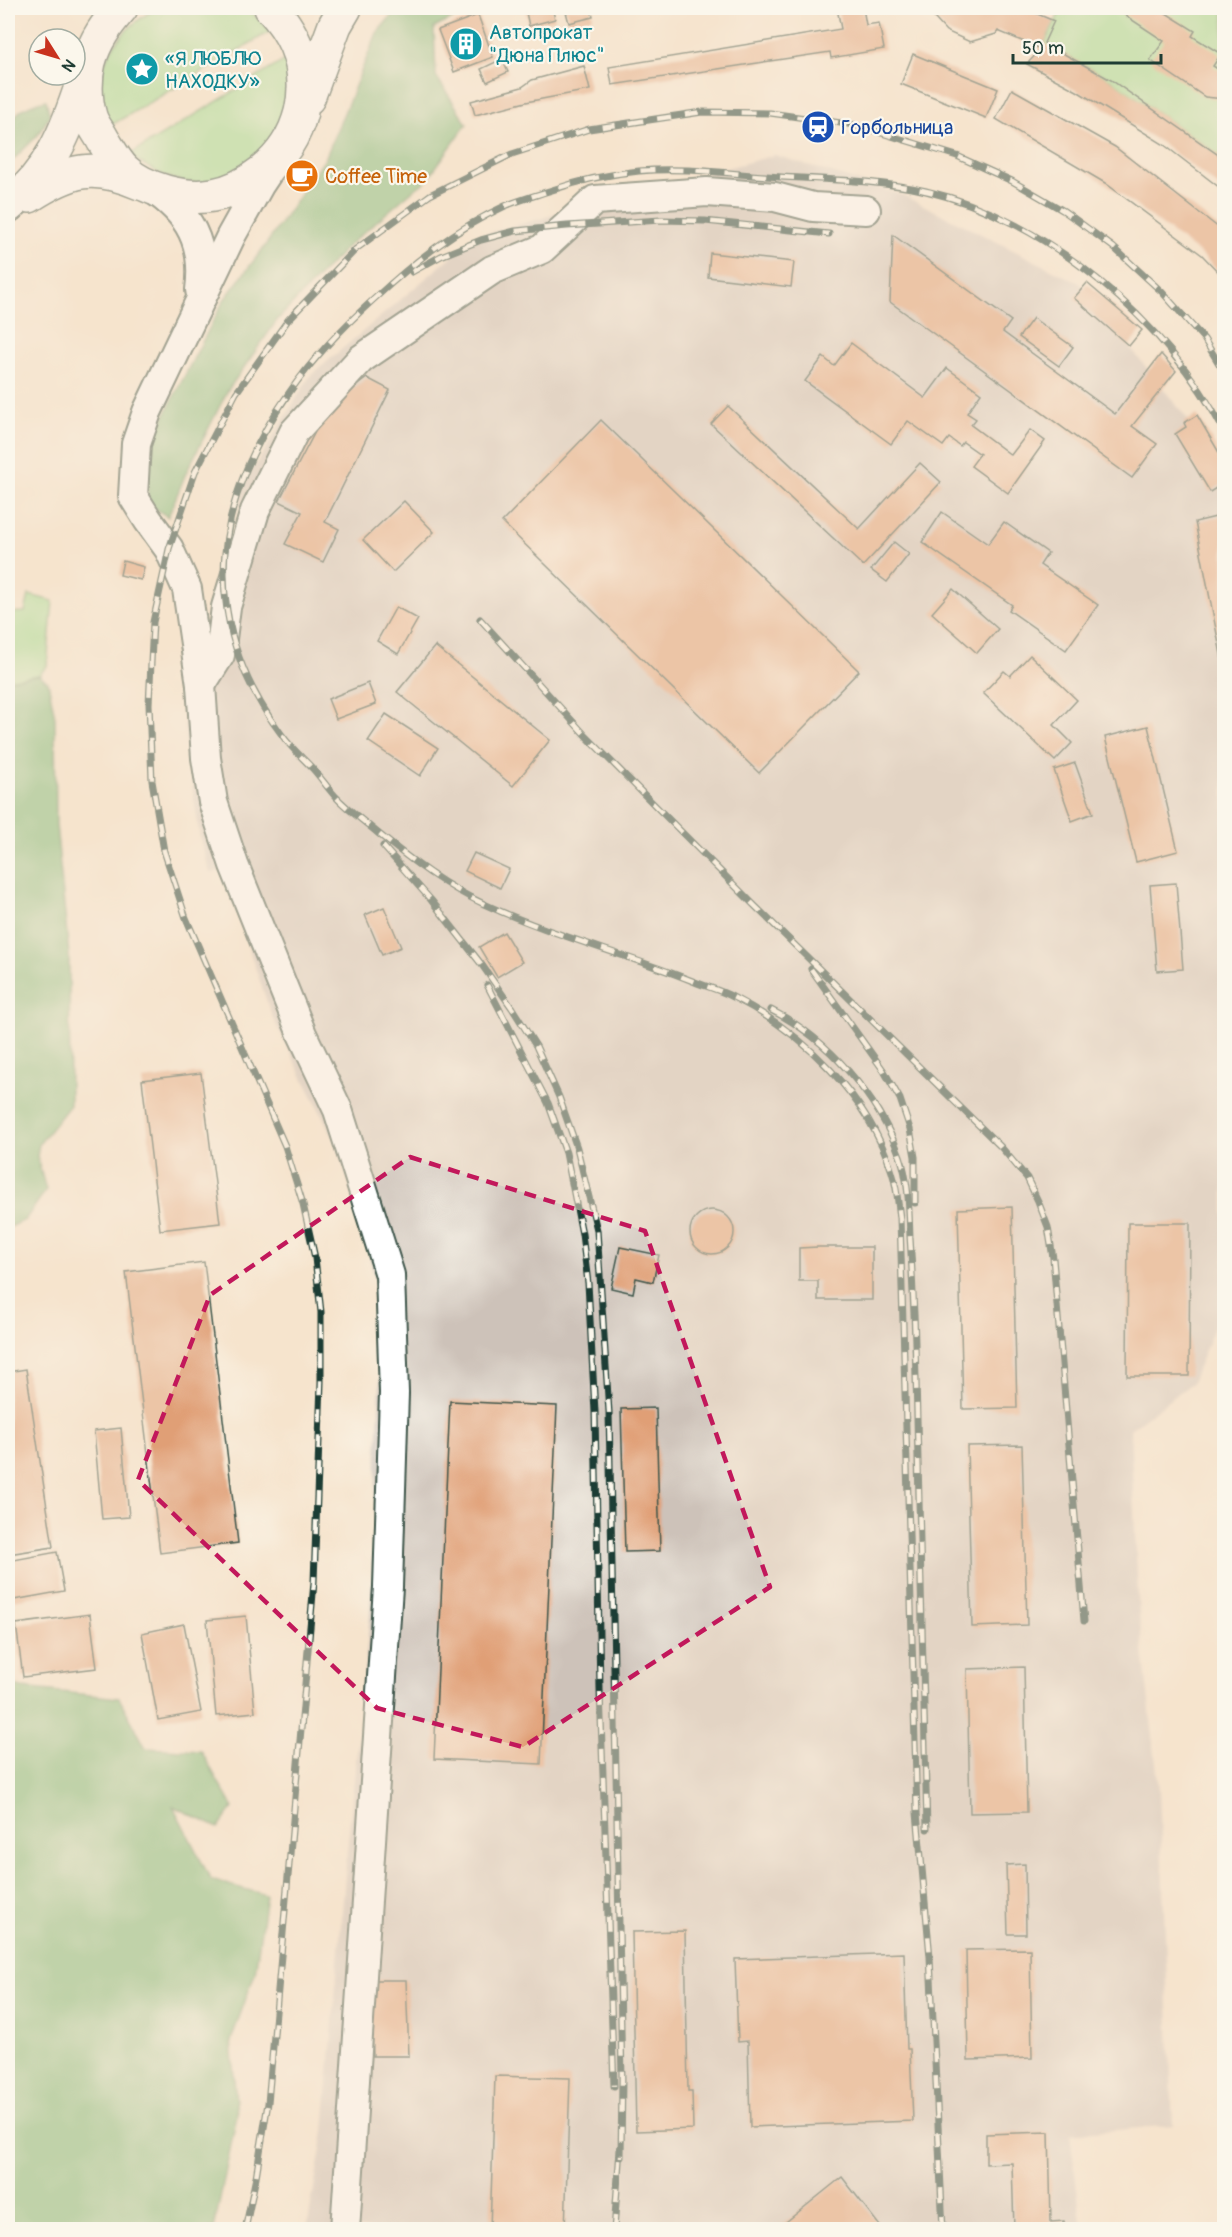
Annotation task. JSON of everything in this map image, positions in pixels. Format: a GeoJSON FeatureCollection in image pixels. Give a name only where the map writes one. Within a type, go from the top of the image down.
{"type":"FeatureCollection","features":[{"type":"Feature","properties":{"kind":"main road"},"geometry":{"type":"LineString","coordinates":[[271,8],[292,36],[303,64],[305,95],[297,128]]}},
{"type":"Feature","properties":{"kind":"main road"},"geometry":{"type":"LineString","coordinates":[[8,208],[65,175],[83,171],[102,171],[121,175],[150,187],[179,195],[214,195],[246,184],[277,160],[297,128],[335,25],[345,8]]}},
{"type":"Feature","properties":{"kind":"main road"},"geometry":{"type":"LineString","coordinates":[[8,208],[34,182],[54,155],[72,116],[89,62],[112,15]]}},
{"type":"Feature","properties":{"kind":"main road"},"geometry":{"type":"LineString","coordinates":[[89,62],[86,90],[90,117],[124,171],[150,187]]}},
{"type":"Feature","properties":{"kind":"street"},"geometry":{"type":"LineString","coordinates":[[277,160],[260,184],[231,236],[147,412],[136,444],[134,496],[169,549],[187,589],[201,685],[206,758],[213,802],[234,865],[276,972],[338,1110],[390,1275],[394,1393],[388,1587],[345,2229]]}},
{"type":"Feature","properties":{"kind":"street"},"geometry":{"type":"LineString","coordinates":[[150,187],[166,197],[178,209],[192,228],[200,248],[203,265],[200,289],[191,318]]}},
{"type":"Feature","properties":{"kind":"street"},"geometry":{"type":"LineString","coordinates":[[201,685],[220,655],[226,607],[255,511],[294,432],[361,359],[492,270],[542,249],[596,200],[707,192],[775,197],[813,207],[866,210]]}},
{"type":"Feature","properties":{"kind":"highlighted area"},"geometry":{"type":"Polygon","coordinates":[[[410,1157],[645,1231],[770,1587],[523,1747],[377,1708],[138,1480],[210,1295],[410,1157]]]}},
{"type":"Feature","properties":{"kind":"shaded area"},"geometry":{"type":"Polygon","coordinates":[[[775,155],[905,196],[1079,283],[1224,465],[1224,1302],[1192,1383],[1130,1429],[1139,1615],[1159,1790],[1173,2125],[1070,2134],[1082,2229],[307,2229],[324,2131],[347,1852],[370,1618],[380,1389],[376,1283],[365,1237],[336,1143],[272,1016],[222,871],[210,873],[200,838],[186,747],[177,626],[193,626],[230,663],[226,586],[244,484],[310,376],[476,236],[775,155]]]}},
{"type":"Feature","properties":{"kind":"green space"},"geometry":{"type":"Polygon","coordinates":[[[157,8],[244,8],[271,31],[108,127],[102,107],[100,88],[106,60],[113,47],[132,25],[157,8]]]}},
{"type":"Feature","properties":{"kind":"green space"},"geometry":{"type":"Polygon","coordinates":[[[398,8],[474,8],[434,28],[436,76],[467,124],[426,181],[348,246],[278,319],[228,390],[186,473],[168,517],[148,504],[147,474],[154,439],[224,300],[265,246],[325,159],[377,33],[398,8]]]}},
{"type":"Feature","properties":{"kind":"green space"},"geometry":{"type":"Polygon","coordinates":[[[1062,8],[1224,8],[1224,159],[1111,80],[1044,44],[1062,8]]]}},
{"type":"Feature","properties":{"kind":"green space"},"geometry":{"type":"Polygon","coordinates":[[[285,60],[288,73],[288,98],[283,123],[266,149],[242,169],[214,181],[200,183],[180,181],[162,175],[129,155],[285,60]]]}},
{"type":"Feature","properties":{"kind":"green space"},"geometry":{"type":"Polygon","coordinates":[[[46,100],[50,116],[36,137],[8,165],[11,123],[23,109],[46,100]]]}},
{"type":"Feature","properties":{"kind":"green space"},"geometry":{"type":"Polygon","coordinates":[[[29,595],[53,601],[47,666],[39,675],[8,680],[8,613],[25,612],[29,595]]]}},
{"type":"Feature","properties":{"kind":"green space"},"geometry":{"type":"Polygon","coordinates":[[[39,675],[48,682],[55,717],[56,825],[69,955],[70,1105],[39,1144],[37,1157],[46,1190],[25,1220],[8,1228],[8,680],[39,675]]]}},
{"type":"Feature","properties":{"kind":"green space"},"geometry":{"type":"Polygon","coordinates":[[[8,1684],[22,1688],[119,1698],[146,1748],[201,1751],[233,1808],[218,1828],[173,1806],[211,1880],[266,1895],[255,1973],[231,2040],[237,2115],[214,2229],[8,2229],[8,1684]]]}},
{"type":"Feature","properties":{"kind":"building"},"geometry":{"type":"Polygon","coordinates":[[[525,8],[552,8],[555,19],[529,26],[525,8]]]}},
{"type":"Feature","properties":{"kind":"building"},"geometry":{"type":"Polygon","coordinates":[[[565,8],[591,8],[593,17],[569,23],[565,8]]]}},
{"type":"Feature","properties":{"kind":"building"},"geometry":{"type":"Polygon","coordinates":[[[837,8],[863,8],[866,25],[879,23],[884,49],[831,58],[830,52],[612,85],[609,67],[841,29],[837,8]]]}},
{"type":"Feature","properties":{"kind":"building"},"geometry":{"type":"Polygon","coordinates":[[[925,8],[1023,8],[1054,21],[1044,43],[1111,80],[1224,159],[1224,191],[1163,144],[1077,91],[1027,64],[1041,49],[998,31],[996,34],[970,42],[946,31],[925,8]]]}},
{"type":"Feature","properties":{"kind":"building"},"geometry":{"type":"Polygon","coordinates":[[[1114,8],[1158,8],[1195,31],[1192,36],[1221,54],[1213,66],[1224,73],[1224,99],[1205,97],[1150,60],[1164,41],[1114,8]]]}},
{"type":"Feature","properties":{"kind":"building","name":"Автопрокат \"Дюна Плюс\""},"geometry":{"type":"Polygon","coordinates":[[[478,15],[493,57],[454,72],[438,30],[478,15]]]}},
{"type":"Feature","properties":{"kind":"building"},"geometry":{"type":"Polygon","coordinates":[[[913,54],[998,89],[986,118],[901,84],[913,54]]]}},
{"type":"Feature","properties":{"kind":"building"},"geometry":{"type":"Polygon","coordinates":[[[502,59],[508,72],[487,82],[481,69],[502,59]]]}},
{"type":"Feature","properties":{"kind":"building"},"geometry":{"type":"Polygon","coordinates":[[[584,66],[590,90],[526,102],[475,115],[471,101],[522,87],[532,80],[584,66]]]}},
{"type":"Feature","properties":{"kind":"building"},"geometry":{"type":"Polygon","coordinates":[[[1012,89],[1115,147],[1224,232],[1224,278],[1202,255],[1105,183],[996,119],[1012,89]]]}},
{"type":"Feature","properties":{"kind":"building"},"geometry":{"type":"Polygon","coordinates":[[[893,235],[1011,321],[1003,332],[1115,414],[1161,354],[1176,371],[1132,426],[1157,444],[1132,478],[890,302],[893,235]]]}},
{"type":"Feature","properties":{"kind":"building"},"geometry":{"type":"Polygon","coordinates":[[[710,253],[794,262],[791,287],[708,277],[710,253]]]}},
{"type":"Feature","properties":{"kind":"building"},"geometry":{"type":"Polygon","coordinates":[[[1087,283],[1142,330],[1129,346],[1074,298],[1087,283]]]}},
{"type":"Feature","properties":{"kind":"building"},"geometry":{"type":"Polygon","coordinates":[[[1033,318],[1073,347],[1059,366],[1019,337],[1033,318]]]}},
{"type":"Feature","properties":{"kind":"building"},"geometry":{"type":"Polygon","coordinates":[[[851,343],[925,398],[947,368],[981,393],[967,413],[976,419],[971,425],[1011,455],[1030,430],[1045,441],[1008,493],[971,466],[980,454],[963,442],[960,446],[949,438],[943,446],[908,421],[891,444],[805,381],[823,357],[834,366],[851,343]]]}},
{"type":"Feature","properties":{"kind":"building"},"geometry":{"type":"Polygon","coordinates":[[[367,378],[390,390],[325,522],[339,529],[323,562],[285,544],[302,512],[279,501],[328,407],[367,378]]]}},
{"type":"Feature","properties":{"kind":"building"},"geometry":{"type":"Polygon","coordinates":[[[728,406],[859,529],[920,463],[941,482],[863,566],[711,424],[728,406]]]}},
{"type":"Feature","properties":{"kind":"building"},"geometry":{"type":"Polygon","coordinates":[[[1197,415],[1224,461],[1224,483],[1210,492],[1175,434],[1186,427],[1184,423],[1197,415]]]}},
{"type":"Feature","properties":{"kind":"building"},"geometry":{"type":"Polygon","coordinates":[[[601,420],[859,671],[759,773],[502,522],[601,420]]]}},
{"type":"Feature","properties":{"kind":"building"},"geometry":{"type":"Polygon","coordinates":[[[404,501],[434,532],[393,572],[363,540],[404,501]]]}},
{"type":"Feature","properties":{"kind":"building"},"geometry":{"type":"Polygon","coordinates":[[[942,512],[988,544],[1004,522],[1048,553],[1040,565],[1098,605],[1066,650],[1009,610],[1012,605],[922,542],[942,512]]]}},
{"type":"Feature","properties":{"kind":"building"},"geometry":{"type":"Polygon","coordinates":[[[1224,515],[1224,665],[1223,665],[1195,522],[1224,515]]]}},
{"type":"Feature","properties":{"kind":"building"},"geometry":{"type":"Polygon","coordinates":[[[894,542],[909,554],[887,582],[871,570],[894,542]]]}},
{"type":"Feature","properties":{"kind":"building"},"geometry":{"type":"Polygon","coordinates":[[[123,561],[144,567],[141,580],[120,575],[123,561]]]}},
{"type":"Feature","properties":{"kind":"building"},"geometry":{"type":"Polygon","coordinates":[[[953,589],[998,629],[977,653],[932,613],[953,589]]]}},
{"type":"Feature","properties":{"kind":"building"},"geometry":{"type":"Polygon","coordinates":[[[396,607],[418,619],[398,654],[377,641],[396,607]]]}},
{"type":"Feature","properties":{"kind":"building"},"geometry":{"type":"Polygon","coordinates":[[[435,646],[550,740],[513,786],[397,692],[435,646]]]}},
{"type":"Feature","properties":{"kind":"building"},"geometry":{"type":"Polygon","coordinates":[[[1030,655],[1077,700],[1054,725],[1072,743],[1055,761],[983,693],[1004,671],[1010,676],[1030,655]]]}},
{"type":"Feature","properties":{"kind":"building"},"geometry":{"type":"Polygon","coordinates":[[[368,683],[376,704],[336,719],[328,699],[368,683]]]}},
{"type":"Feature","properties":{"kind":"building"},"geometry":{"type":"Polygon","coordinates":[[[386,714],[438,748],[420,776],[368,741],[386,714]]]}},
{"type":"Feature","properties":{"kind":"building"},"geometry":{"type":"Polygon","coordinates":[[[1148,726],[1178,851],[1136,862],[1105,737],[1148,726]]]}},
{"type":"Feature","properties":{"kind":"building"},"geometry":{"type":"Polygon","coordinates":[[[1075,763],[1093,813],[1072,821],[1054,770],[1075,763]]]}},
{"type":"Feature","properties":{"kind":"building"},"geometry":{"type":"Polygon","coordinates":[[[474,853],[509,869],[500,888],[465,871],[474,853]]]}},
{"type":"Feature","properties":{"kind":"building"},"geometry":{"type":"Polygon","coordinates":[[[1176,883],[1183,969],[1157,971],[1150,885],[1176,883]]]}},
{"type":"Feature","properties":{"kind":"building"},"geometry":{"type":"Polygon","coordinates":[[[384,907],[401,947],[382,955],[365,915],[384,907]]]}},
{"type":"Feature","properties":{"kind":"building"},"geometry":{"type":"Polygon","coordinates":[[[504,932],[522,962],[497,977],[479,947],[504,932]]]}},
{"type":"Feature","properties":{"kind":"building"},"geometry":{"type":"Polygon","coordinates":[[[201,1073],[220,1223],[160,1230],[142,1080],[201,1073]]]}},
{"type":"Feature","properties":{"kind":"building"},"geometry":{"type":"Polygon","coordinates":[[[1012,1207],[1017,1408],[963,1409],[958,1209],[1012,1207]]]}},
{"type":"Feature","properties":{"kind":"building"},"geometry":{"type":"Polygon","coordinates":[[[712,1210],[727,1217],[734,1232],[727,1247],[712,1254],[697,1247],[690,1232],[697,1217],[712,1210]]]}},
{"type":"Feature","properties":{"kind":"building"},"geometry":{"type":"Polygon","coordinates":[[[1128,1223],[1190,1223],[1189,1376],[1127,1376],[1128,1223]]]}},
{"type":"Feature","properties":{"kind":"building"},"geometry":{"type":"Polygon","coordinates":[[[620,1247],[659,1255],[653,1282],[636,1278],[633,1293],[611,1288],[620,1247]]]}},
{"type":"Feature","properties":{"kind":"building"},"geometry":{"type":"Polygon","coordinates":[[[872,1247],[872,1300],[818,1300],[818,1281],[799,1281],[799,1248],[872,1247]]]}},
{"type":"Feature","properties":{"kind":"building"},"geometry":{"type":"Polygon","coordinates":[[[204,1262],[238,1543],[160,1553],[126,1272],[204,1262]]]}},
{"type":"Feature","properties":{"kind":"building"},"geometry":{"type":"Polygon","coordinates":[[[26,1369],[53,1547],[8,1554],[8,1372],[26,1369]]]}},
{"type":"Feature","properties":{"kind":"building"},"geometry":{"type":"Polygon","coordinates":[[[450,1401],[557,1406],[541,1764],[434,1759],[450,1401]]]}},
{"type":"Feature","properties":{"kind":"building"},"geometry":{"type":"Polygon","coordinates":[[[656,1408],[660,1551],[625,1552],[621,1409],[656,1408]]]}},
{"type":"Feature","properties":{"kind":"building"},"geometry":{"type":"Polygon","coordinates":[[[121,1428],[129,1517],[102,1519],[94,1431],[121,1428]]]}},
{"type":"Feature","properties":{"kind":"building"},"geometry":{"type":"Polygon","coordinates":[[[1022,1445],[1027,1625],[972,1627],[967,1446],[1022,1445]]]}},
{"type":"Feature","properties":{"kind":"building"},"geometry":{"type":"Polygon","coordinates":[[[57,1552],[64,1591],[8,1601],[8,1561],[57,1552]]]}},
{"type":"Feature","properties":{"kind":"building"},"geometry":{"type":"Polygon","coordinates":[[[90,1614],[97,1668],[23,1677],[16,1624],[90,1614]]]}},
{"type":"Feature","properties":{"kind":"building"},"geometry":{"type":"Polygon","coordinates":[[[246,1616],[255,1712],[216,1716],[207,1620],[246,1616]]]}},
{"type":"Feature","properties":{"kind":"building"},"geometry":{"type":"Polygon","coordinates":[[[184,1624],[201,1712],[158,1720],[142,1633],[184,1624]]]}},
{"type":"Feature","properties":{"kind":"building"},"geometry":{"type":"Polygon","coordinates":[[[1024,1667],[1027,1812],[970,1813],[967,1669],[1024,1667]]]}},
{"type":"Feature","properties":{"kind":"building"},"geometry":{"type":"Polygon","coordinates":[[[1025,1864],[1026,1934],[1008,1934],[1006,1865],[1025,1864]]]}},
{"type":"Feature","properties":{"kind":"building"},"geometry":{"type":"Polygon","coordinates":[[[685,1931],[688,2091],[692,2091],[693,2129],[636,2131],[632,1932],[685,1931]]]}},
{"type":"Feature","properties":{"kind":"building"},"geometry":{"type":"Polygon","coordinates":[[[1030,1949],[1032,2058],[968,2060],[966,1950],[1030,1949]]]}},
{"type":"Feature","properties":{"kind":"building"},"geometry":{"type":"Polygon","coordinates":[[[904,1953],[907,2049],[910,2049],[913,2121],[750,2127],[748,2041],[738,2042],[735,1959],[904,1953]]]}},
{"type":"Feature","properties":{"kind":"building"},"geometry":{"type":"Polygon","coordinates":[[[370,1980],[406,1980],[409,2056],[373,2056],[370,1980]]]}},
{"type":"Feature","properties":{"kind":"building"},"geometry":{"type":"Polygon","coordinates":[[[495,2076],[570,2078],[565,2230],[490,2230],[495,2076]]]}},
{"type":"Feature","properties":{"kind":"building"},"geometry":{"type":"Polygon","coordinates":[[[1049,2132],[1051,2222],[1064,2221],[1065,2230],[1014,2230],[1012,2163],[986,2164],[986,2134],[1049,2132]]]}},
{"type":"Feature","properties":{"kind":"building"},"geometry":{"type":"Polygon","coordinates":[[[842,2177],[883,2230],[776,2230],[842,2177]]]}},
{"type":"Feature","properties":{"kind":"railway"},"geometry":{"type":"LineString","coordinates":[[245,2230],[268,2103],[314,1582],[321,1382],[321,1312],[315,1258],[303,1204],[285,1146],[186,918],[164,851],[152,781],[149,704],[153,622],[169,549],[195,472],[236,393],[288,320],[356,249],[430,195],[512,154],[589,129],[702,112],[770,113],[855,125],[957,156],[1012,181],[1064,211],[1113,247],[1162,292],[1204,339],[1224,372]]}},
{"type":"Feature","properties":{"kind":"railway"},"geometry":{"type":"LineString","coordinates":[[943,2230],[930,1957],[917,1813],[900,1218],[894,1178],[881,1144],[850,1093],[830,1070],[808,1048],[759,1012],[723,992],[535,925],[470,897],[416,863],[340,801],[289,744],[272,721],[254,691],[240,660],[230,627],[224,581],[229,524],[247,469],[273,417],[289,393],[339,332],[404,272],[452,236],[505,206],[582,181],[639,171],[687,170],[866,182],[926,191],[971,205],[1016,225],[1059,251],[1099,281],[1137,315],[1171,351],[1200,391],[1224,431]]}},
{"type":"Feature","properties":{"kind":"railway"},"geometry":{"type":"LineString","coordinates":[[412,272],[441,256],[481,240],[515,231],[567,226],[661,220],[705,221],[829,234]]}},
{"type":"Feature","properties":{"kind":"railway"},"geometry":{"type":"LineString","coordinates":[[480,619],[587,737],[755,906],[1001,1147],[1027,1178],[1048,1227],[1053,1258],[1084,1621]]}},
{"type":"Feature","properties":{"kind":"railway"},"geometry":{"type":"LineString","coordinates":[[383,846],[431,900],[482,965],[536,1046],[559,1097],[577,1148],[597,1230],[609,1412],[622,2079],[621,2157]]}},
{"type":"Feature","properties":{"kind":"railway"},"geometry":{"type":"LineString","coordinates":[[811,969],[884,1071],[900,1099],[910,1129],[915,1157],[915,1203]]}},
{"type":"Feature","properties":{"kind":"railway"},"geometry":{"type":"LineString","coordinates":[[487,985],[548,1103],[566,1153],[582,1234],[588,1283],[595,1412],[600,1690],[614,2086]]}},
{"type":"Feature","properties":{"kind":"railway"},"geometry":{"type":"LineString","coordinates":[[771,1010],[812,1036],[849,1071],[865,1091],[879,1112],[900,1156],[907,1186],[915,1342],[927,1829]]}},
{"type":"Feature","properties":{"kind":"railway"},"geometry":{"type":"LineString","coordinates":[[614,2230],[620,2149]]}},
{"type":"Feature","properties":{"kind":"place","name":"Автопрокат \"Дюна Плюс\""},"geometry":{"type":"Point","coordinates":[466,44]}},
{"type":"Feature","properties":{"kind":"place","name":"«Я ЛЮБЛЮ НАХОДКУ»"},"geometry":{"type":"Point","coordinates":[142,69]}},
{"type":"Feature","properties":{"kind":"place","name":"Горбольница"},"geometry":{"type":"Point","coordinates":[818,127]}},
{"type":"Feature","properties":{"kind":"place","name":"Coffee Time"},"geometry":{"type":"Point","coordinates":[302,176]}}]}
